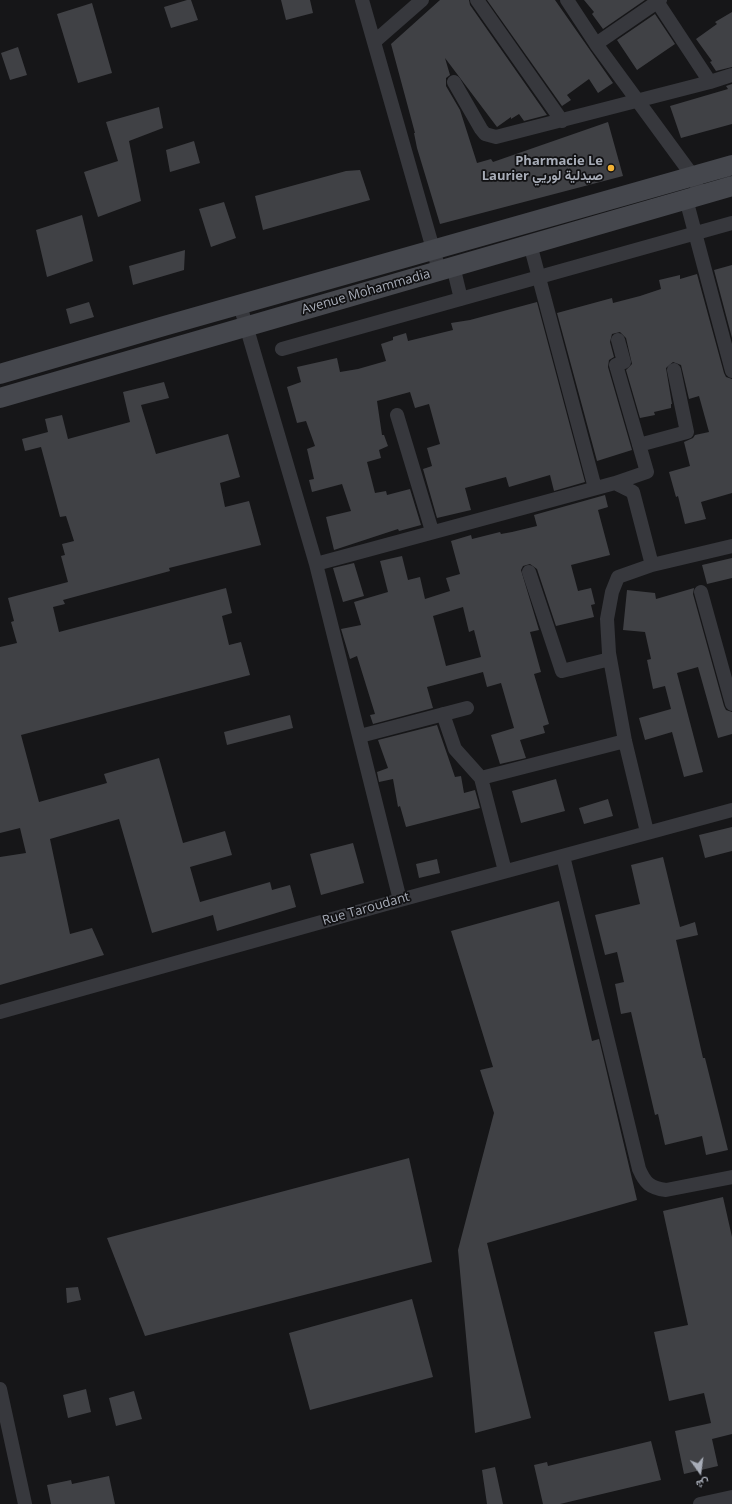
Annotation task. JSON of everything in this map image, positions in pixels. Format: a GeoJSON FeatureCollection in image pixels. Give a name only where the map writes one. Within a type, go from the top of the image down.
{"type":"FeatureCollection","features":[{"type":"Feature","properties":{"kind":"street"},"geometry":{"type":"LineString","coordinates":[[362,0],[434,250],[446,268],[461,299]]}},
{"type":"Feature","properties":{"kind":"street"},"geometry":{"type":"LineString","coordinates":[[374,42],[422,0]]}},
{"type":"Feature","properties":{"kind":"street"},"geometry":{"type":"LineString","coordinates":[[477,0],[562,121]]}},
{"type":"Feature","properties":{"kind":"street"},"geometry":{"type":"LineString","coordinates":[[567,0],[596,44],[692,175],[695,233],[732,371]]}},
{"type":"Feature","properties":{"kind":"street"},"geometry":{"type":"LineString","coordinates":[[596,44],[658,1],[710,82]]}},
{"type":"Feature","properties":{"kind":"street"},"geometry":{"type":"LineString","coordinates":[[454,82],[480,130],[490,136],[496,137],[562,121],[732,75]]}},
{"type":"Feature","properties":{"kind":"street","name":"Avenue Mohammadia"},"geometry":{"type":"LineString","coordinates":[[0,374],[692,175],[732,165]]}},
{"type":"Feature","properties":{"kind":"street","name":"Avenue Mohammadia"},"geometry":{"type":"LineString","coordinates":[[0,398],[732,186]]}},
{"type":"Feature","properties":{"kind":"street"},"geometry":{"type":"LineString","coordinates":[[282,349],[732,223]]}},
{"type":"Feature","properties":{"kind":"street"},"geometry":{"type":"LineString","coordinates":[[530,244],[595,488]]}},
{"type":"Feature","properties":{"kind":"street"},"geometry":{"type":"LineString","coordinates":[[240,305],[316,564],[400,900]]}},
{"type":"Feature","properties":{"kind":"street"},"geometry":{"type":"LineString","coordinates":[[316,564],[432,531],[615,483],[647,472],[616,365],[624,362],[618,340]]}},
{"type":"Feature","properties":{"kind":"street"},"geometry":{"type":"LineString","coordinates":[[639,445],[687,432],[674,370]]}},
{"type":"Feature","properties":{"kind":"street"},"geometry":{"type":"LineString","coordinates":[[397,415],[432,531]]}},
{"type":"Feature","properties":{"kind":"street"},"geometry":{"type":"LineString","coordinates":[[615,483],[633,492],[652,565]]}},
{"type":"Feature","properties":{"kind":"street"},"geometry":{"type":"LineString","coordinates":[[647,832],[625,741],[610,659],[607,619],[612,592],[618,577],[652,565],[732,546]]}},
{"type":"Feature","properties":{"kind":"street"},"geometry":{"type":"LineString","coordinates":[[529,572],[562,671],[610,659]]}},
{"type":"Feature","properties":{"kind":"street"},"geometry":{"type":"LineString","coordinates":[[700,592],[732,704]]}},
{"type":"Feature","properties":{"kind":"street"},"geometry":{"type":"LineString","coordinates":[[360,736],[466,708]]}},
{"type":"Feature","properties":{"kind":"street"},"geometry":{"type":"LineString","coordinates":[[443,714],[455,749],[481,778],[505,871]]}},
{"type":"Feature","properties":{"kind":"street"},"geometry":{"type":"LineString","coordinates":[[481,778],[625,741]]}},
{"type":"Feature","properties":{"kind":"street","name":"Rue Taroudant"},"geometry":{"type":"LineString","coordinates":[[0,1012],[505,871],[732,810]]}},
{"type":"Feature","properties":{"kind":"street"},"geometry":{"type":"LineString","coordinates":[[563,856],[639,1169],[643,1180],[648,1185],[656,1189],[666,1190],[732,1177]]}},
{"type":"Feature","properties":{"kind":"street"},"geometry":{"type":"LineString","coordinates":[[0,1389],[25,1504]]}},
{"type":"Feature","properties":{"kind":"street"},"geometry":{"type":"LineString","coordinates":[[700,1504],[732,1497]]}},
{"type":"Feature","properties":{"kind":"building"},"geometry":{"type":"Polygon","coordinates":[[[191,0],[198,20],[171,28],[164,7],[191,0]]]}},
{"type":"Feature","properties":{"kind":"building"},"geometry":{"type":"Polygon","coordinates":[[[281,0],[310,0],[313,13],[286,20],[281,0]]]}},
{"type":"Feature","properties":{"kind":"building"},"geometry":{"type":"Polygon","coordinates":[[[440,0],[469,0],[470,5],[547,115],[524,121],[519,114],[511,119],[511,117],[497,127],[445,58],[450,75],[446,78],[446,86],[460,110],[477,163],[491,159],[493,162],[608,122],[623,176],[440,224],[417,148],[415,133],[391,44],[440,0]]]}},
{"type":"Feature","properties":{"kind":"building"},"geometry":{"type":"Polygon","coordinates":[[[487,0],[555,0],[613,83],[598,93],[589,79],[567,95],[571,100],[562,106],[487,0]]]}},
{"type":"Feature","properties":{"kind":"building"},"geometry":{"type":"Polygon","coordinates":[[[584,0],[645,0],[603,29],[592,14],[594,12],[584,0]]]}},
{"type":"Feature","properties":{"kind":"building"},"geometry":{"type":"Polygon","coordinates":[[[92,3],[112,73],[78,83],[57,14],[92,3]]]}},
{"type":"Feature","properties":{"kind":"building"},"geometry":{"type":"Polygon","coordinates":[[[732,12],[732,67],[716,71],[710,62],[712,61],[696,39],[717,24],[715,22],[732,12]]]}},
{"type":"Feature","properties":{"kind":"building"},"geometry":{"type":"Polygon","coordinates":[[[655,14],[675,44],[637,70],[617,40],[655,14]]]}},
{"type":"Feature","properties":{"kind":"building"},"geometry":{"type":"Polygon","coordinates":[[[18,47],[27,75],[10,80],[1,53],[18,47]]]}},
{"type":"Feature","properties":{"kind":"building"},"geometry":{"type":"Polygon","coordinates":[[[732,84],[732,124],[681,138],[670,106],[728,89],[726,86],[732,84]]]}},
{"type":"Feature","properties":{"kind":"building"},"geometry":{"type":"Polygon","coordinates":[[[159,107],[163,128],[129,141],[141,201],[98,217],[84,172],[118,161],[106,122],[159,107]]]}},
{"type":"Feature","properties":{"kind":"building"},"geometry":{"type":"Polygon","coordinates":[[[194,141],[200,163],[170,172],[166,150],[194,141]]]}},
{"type":"Feature","properties":{"kind":"building"},"geometry":{"type":"Polygon","coordinates":[[[360,170],[370,200],[263,230],[255,196],[346,171],[360,170]]]}},
{"type":"Feature","properties":{"kind":"building"},"geometry":{"type":"Polygon","coordinates":[[[224,202],[236,238],[211,247],[199,209],[224,202]]]}},
{"type":"Feature","properties":{"kind":"building"},"geometry":{"type":"Polygon","coordinates":[[[82,215],[93,261],[47,277],[36,230],[82,215]]]}},
{"type":"Feature","properties":{"kind":"building"},"geometry":{"type":"Polygon","coordinates":[[[185,250],[184,270],[133,285],[129,266],[185,250]]]}},
{"type":"Feature","properties":{"kind":"building"},"geometry":{"type":"Polygon","coordinates":[[[732,265],[732,338],[714,270],[732,265]]]}},
{"type":"Feature","properties":{"kind":"building"},"geometry":{"type":"Polygon","coordinates":[[[697,274],[724,373],[726,377],[732,379],[732,493],[701,502],[706,519],[685,524],[678,496],[676,497],[669,472],[690,466],[684,442],[693,438],[695,435],[709,432],[699,396],[689,399],[681,365],[673,362],[666,368],[672,404],[671,408],[654,412],[655,415],[640,418],[626,370],[632,364],[626,338],[620,332],[612,334],[610,342],[614,357],[609,360],[608,367],[632,450],[597,461],[557,313],[612,298],[613,303],[640,296],[661,289],[659,280],[680,275],[680,279],[697,274]]]}},
{"type":"Feature","properties":{"kind":"building"},"geometry":{"type":"Polygon","coordinates":[[[89,302],[94,317],[70,324],[66,309],[89,302]]]}},
{"type":"Feature","properties":{"kind":"building"},"geometry":{"type":"Polygon","coordinates":[[[537,302],[585,482],[554,491],[550,475],[509,487],[506,477],[465,488],[471,510],[437,518],[423,469],[432,466],[427,448],[440,444],[429,404],[415,408],[410,392],[377,401],[382,435],[384,435],[388,446],[379,450],[381,458],[367,462],[375,493],[386,491],[387,495],[410,489],[421,525],[399,531],[398,529],[334,550],[326,517],[351,511],[342,484],[312,492],[309,480],[314,479],[307,449],[315,446],[306,421],[297,423],[287,387],[301,382],[297,367],[337,358],[340,372],[358,369],[386,361],[381,344],[393,340],[393,337],[406,333],[408,341],[453,330],[451,323],[470,320],[537,302]]]}},
{"type":"Feature","properties":{"kind":"building"},"geometry":{"type":"Polygon","coordinates":[[[164,382],[169,398],[141,405],[156,454],[228,434],[240,477],[220,483],[225,507],[249,501],[261,545],[169,568],[170,571],[63,600],[65,604],[53,607],[59,632],[226,588],[232,613],[222,616],[229,645],[241,642],[250,675],[21,735],[39,802],[107,783],[104,774],[159,758],[183,843],[225,831],[232,855],[190,867],[200,902],[270,882],[272,890],[290,885],[296,907],[217,931],[213,915],[152,933],[119,819],[50,839],[70,934],[92,928],[104,955],[0,985],[0,857],[26,853],[20,828],[0,833],[0,647],[17,643],[11,622],[14,621],[8,598],[68,582],[61,556],[65,555],[62,544],[74,541],[66,516],[60,517],[41,447],[25,451],[22,439],[48,432],[45,419],[62,415],[68,439],[130,422],[123,392],[164,382]]]}},
{"type":"Feature","properties":{"kind":"building"},"geometry":{"type":"Polygon","coordinates":[[[605,495],[608,507],[598,510],[610,555],[571,565],[578,591],[591,588],[595,604],[591,605],[594,617],[556,626],[537,569],[530,564],[523,566],[521,570],[539,630],[530,632],[541,672],[534,674],[549,724],[543,726],[545,733],[520,740],[526,758],[500,764],[491,735],[514,728],[501,683],[487,687],[483,672],[427,687],[433,708],[373,724],[370,715],[375,714],[357,656],[350,659],[341,629],[361,625],[354,602],[388,592],[380,561],[402,556],[408,580],[420,577],[425,599],[450,591],[446,578],[460,574],[451,541],[471,535],[472,539],[500,532],[501,534],[537,526],[534,515],[605,495]],[[463,607],[433,616],[446,666],[481,657],[474,630],[469,632],[463,607]]]}},
{"type":"Feature","properties":{"kind":"building"},"geometry":{"type":"Polygon","coordinates":[[[732,558],[732,578],[707,584],[702,565],[732,558]]]}},
{"type":"Feature","properties":{"kind":"building"},"geometry":{"type":"Polygon","coordinates":[[[354,563],[364,596],[343,602],[333,568],[354,563]]]}},
{"type":"Feature","properties":{"kind":"building"},"geometry":{"type":"Polygon","coordinates":[[[694,588],[693,594],[724,706],[726,710],[732,712],[732,734],[718,738],[698,667],[677,673],[703,772],[684,777],[672,732],[645,740],[639,718],[671,709],[665,686],[653,689],[647,660],[651,659],[645,632],[623,630],[627,590],[655,593],[656,599],[694,588]]]}},
{"type":"Feature","properties":{"kind":"building"},"geometry":{"type":"Polygon","coordinates":[[[290,715],[293,728],[227,745],[224,732],[290,715]]]}},
{"type":"Feature","properties":{"kind":"building"},"geometry":{"type":"Polygon","coordinates":[[[437,725],[455,777],[461,776],[464,793],[475,790],[480,808],[406,827],[400,806],[398,807],[393,779],[379,782],[377,772],[388,768],[378,740],[437,725]]]}},
{"type":"Feature","properties":{"kind":"building"},"geometry":{"type":"Polygon","coordinates":[[[556,779],[565,811],[521,823],[512,791],[556,779]]]}},
{"type":"Feature","properties":{"kind":"building"},"geometry":{"type":"Polygon","coordinates":[[[608,799],[613,816],[584,824],[579,808],[608,799]]]}},
{"type":"Feature","properties":{"kind":"building"},"geometry":{"type":"Polygon","coordinates":[[[732,827],[732,851],[705,858],[699,835],[732,827]]]}},
{"type":"Feature","properties":{"kind":"building"},"geometry":{"type":"Polygon","coordinates":[[[353,843],[364,883],[321,895],[310,854],[353,843]]]}},
{"type":"Feature","properties":{"kind":"building"},"geometry":{"type":"Polygon","coordinates":[[[663,857],[680,927],[695,922],[698,935],[676,940],[703,1058],[705,1058],[728,1150],[706,1155],[702,1136],[665,1145],[658,1114],[655,1115],[631,1012],[621,1014],[615,984],[624,982],[617,952],[605,955],[595,915],[640,904],[631,865],[663,857]]]}},
{"type":"Feature","properties":{"kind":"building"},"geometry":{"type":"Polygon","coordinates":[[[437,859],[440,873],[419,878],[416,864],[437,859]]]}},
{"type":"Feature","properties":{"kind":"building"},"geometry":{"type":"Polygon","coordinates":[[[559,901],[592,1041],[599,1039],[637,1200],[487,1243],[531,1418],[475,1433],[458,1250],[494,1113],[480,1070],[493,1067],[451,931],[559,901]]]}},
{"type":"Feature","properties":{"kind":"building"},"geometry":{"type":"Polygon","coordinates":[[[409,1158],[432,1262],[145,1336],[107,1238],[409,1158]]]}},
{"type":"Feature","properties":{"kind":"building"},"geometry":{"type":"Polygon","coordinates":[[[723,1197],[732,1237],[732,1434],[712,1439],[718,1466],[684,1474],[675,1431],[711,1423],[704,1393],[669,1401],[654,1332],[688,1325],[663,1211],[723,1197]]]}},
{"type":"Feature","properties":{"kind":"building"},"geometry":{"type":"Polygon","coordinates":[[[78,1287],[81,1300],[67,1303],[66,1288],[78,1287]]]}},
{"type":"Feature","properties":{"kind":"building"},"geometry":{"type":"Polygon","coordinates":[[[412,1299],[433,1377],[310,1410],[289,1333],[412,1299]]]}},
{"type":"Feature","properties":{"kind":"building"},"geometry":{"type":"Polygon","coordinates":[[[86,1389],[91,1412],[68,1418],[63,1395],[86,1389]]]}},
{"type":"Feature","properties":{"kind":"building"},"geometry":{"type":"Polygon","coordinates":[[[134,1391],[142,1419],[116,1426],[109,1398],[134,1391]]]}},
{"type":"Feature","properties":{"kind":"building"},"geometry":{"type":"Polygon","coordinates":[[[651,1441],[661,1480],[560,1504],[543,1504],[534,1465],[547,1462],[548,1466],[651,1441]]]}},
{"type":"Feature","properties":{"kind":"building"},"geometry":{"type":"Polygon","coordinates":[[[495,1467],[503,1504],[487,1504],[482,1470],[495,1467]]]}},
{"type":"Feature","properties":{"kind":"building"},"geometry":{"type":"Polygon","coordinates":[[[109,1476],[115,1504],[51,1504],[47,1485],[71,1480],[72,1484],[109,1476]]]}},
{"type":"Feature","properties":{"kind":"place","name":"Pharmacie Le Laurier صيدلية لوريي"},"geometry":{"type":"Point","coordinates":[611,168]}}]}
